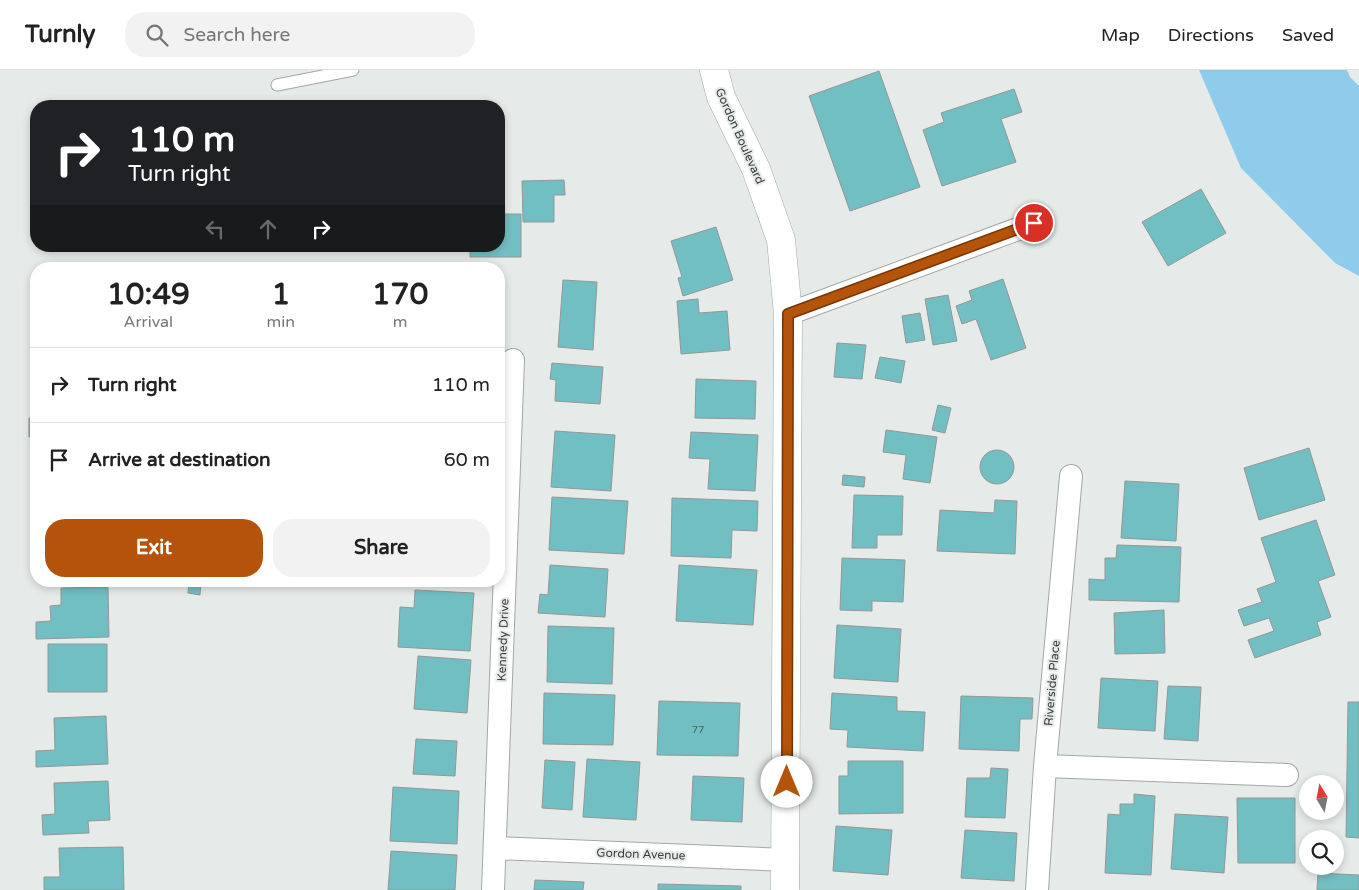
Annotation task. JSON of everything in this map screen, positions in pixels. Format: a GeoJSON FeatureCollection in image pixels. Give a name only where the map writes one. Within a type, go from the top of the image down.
{"type":"FeatureCollection","features":[{"type":"Feature","properties":{"kind":"street","name":"Gordon Boulevard"},"geometry":{"type":"LineString","coordinates":[[714,70],[721,97],[756,169],[781,240],[788,314],[785,890]]}},
{"type":"Feature","properties":{"kind":"street"},"geometry":{"type":"LineString","coordinates":[[788,314],[1034,223]]}},
{"type":"Feature","properties":{"kind":"street","name":"Kennedy Drive"},"geometry":{"type":"LineString","coordinates":[[505,577],[513,360]]}},
{"type":"Feature","properties":{"kind":"street","name":"Riverside Place"},"geometry":{"type":"LineString","coordinates":[[1037,890],[1045,766],[1072,476]]}},
{"type":"Feature","properties":{"kind":"street","name":"Kennedy Drive"},"geometry":{"type":"LineString","coordinates":[[493,890],[505,587]]}},
{"type":"Feature","properties":{"kind":"street"},"geometry":{"type":"LineString","coordinates":[[1045,766],[1287,774]]}},
{"type":"Feature","properties":{"kind":"street","name":"Gordon Avenue"},"geometry":{"type":"LineString","coordinates":[[495,848],[786,860]]}},
{"type":"Feature","properties":{"kind":"lane"},"geometry":{"type":"LineString","coordinates":[[276,84],[352,70]]}},
{"type":"Feature","properties":{"kind":"water"},"geometry":{"type":"Polygon","coordinates":[[[1199,70],[1347,70],[1350,77],[1359,86],[1359,276],[1335,263],[1241,168],[1199,70]]]}},
{"type":"Feature","properties":{"kind":"building"},"geometry":{"type":"Polygon","coordinates":[[[879,71],[920,187],[850,211],[809,96],[879,71]]]}},
{"type":"Feature","properties":{"kind":"building"},"geometry":{"type":"Polygon","coordinates":[[[1014,89],[1022,112],[1001,119],[1016,162],[942,186],[923,130],[944,122],[941,113],[1014,89]]]}},
{"type":"Feature","properties":{"kind":"building"},"geometry":{"type":"Polygon","coordinates":[[[564,180],[565,195],[554,195],[554,222],[523,222],[522,181],[564,180]]]}},
{"type":"Feature","properties":{"kind":"building"},"geometry":{"type":"Polygon","coordinates":[[[1201,189],[1226,233],[1168,266],[1142,222],[1201,189]]]}},
{"type":"Feature","properties":{"kind":"building"},"geometry":{"type":"Polygon","coordinates":[[[505,214],[521,214],[521,257],[470,257],[470,252],[505,252],[505,214]]]}},
{"type":"Feature","properties":{"kind":"building"},"geometry":{"type":"Polygon","coordinates":[[[716,227],[733,280],[683,296],[678,278],[682,277],[671,241],[716,227]]]}},
{"type":"Feature","properties":{"kind":"building"},"geometry":{"type":"Polygon","coordinates":[[[1003,279],[1026,348],[991,360],[976,319],[962,324],[956,306],[972,300],[969,291],[1003,279]]]}},
{"type":"Feature","properties":{"kind":"building"},"geometry":{"type":"Polygon","coordinates":[[[563,280],[597,282],[593,350],[558,347],[563,280]]]}},
{"type":"Feature","properties":{"kind":"building"},"geometry":{"type":"Polygon","coordinates":[[[948,295],[957,341],[933,345],[925,299],[948,295]]]}},
{"type":"Feature","properties":{"kind":"building"},"geometry":{"type":"Polygon","coordinates":[[[698,299],[699,313],[727,311],[730,350],[681,354],[677,301],[698,299]]]}},
{"type":"Feature","properties":{"kind":"building"},"geometry":{"type":"Polygon","coordinates":[[[920,313],[925,340],[906,343],[902,316],[920,313]]]}},
{"type":"Feature","properties":{"kind":"building"},"geometry":{"type":"Polygon","coordinates":[[[837,343],[866,345],[862,379],[834,377],[837,343]]]}},
{"type":"Feature","properties":{"kind":"building"},"geometry":{"type":"Polygon","coordinates":[[[880,357],[905,361],[901,383],[875,378],[880,357]]]}},
{"type":"Feature","properties":{"kind":"building"},"geometry":{"type":"Polygon","coordinates":[[[552,363],[603,367],[600,404],[555,401],[556,380],[550,379],[552,363]]]}},
{"type":"Feature","properties":{"kind":"building"},"geometry":{"type":"Polygon","coordinates":[[[696,379],[756,381],[755,419],[695,418],[696,379]]]}},
{"type":"Feature","properties":{"kind":"building"},"geometry":{"type":"Polygon","coordinates":[[[938,405],[951,408],[945,433],[932,430],[938,405]]]}},
{"type":"Feature","properties":{"kind":"building"},"geometry":{"type":"Polygon","coordinates":[[[29,418],[30,418],[30,437],[29,418]]]}},
{"type":"Feature","properties":{"kind":"building"},"geometry":{"type":"Polygon","coordinates":[[[886,430],[937,437],[930,483],[903,479],[906,455],[883,452],[886,430]]]}},
{"type":"Feature","properties":{"kind":"building"},"geometry":{"type":"Polygon","coordinates":[[[555,431],[615,435],[611,491],[551,487],[555,431]]]}},
{"type":"Feature","properties":{"kind":"building"},"geometry":{"type":"Polygon","coordinates":[[[691,432],[758,435],[755,491],[708,489],[710,459],[689,458],[691,432]]]}},
{"type":"Feature","properties":{"kind":"building"},"geometry":{"type":"Polygon","coordinates":[[[1309,448],[1325,500],[1259,520],[1244,468],[1309,448]]]}},
{"type":"Feature","properties":{"kind":"building"},"geometry":{"type":"Polygon","coordinates":[[[997,450],[1009,455],[1014,467],[1009,479],[997,484],[985,479],[980,467],[985,455],[997,450]]]}},
{"type":"Feature","properties":{"kind":"building"},"geometry":{"type":"Polygon","coordinates":[[[843,475],[865,477],[864,487],[842,485],[843,475]]]}},
{"type":"Feature","properties":{"kind":"building"},"geometry":{"type":"Polygon","coordinates":[[[1125,481],[1179,484],[1176,541],[1121,538],[1125,481]]]}},
{"type":"Feature","properties":{"kind":"building"},"geometry":{"type":"Polygon","coordinates":[[[854,495],[903,496],[902,535],[877,535],[877,548],[852,548],[854,495]]]}},
{"type":"Feature","properties":{"kind":"building"},"geometry":{"type":"Polygon","coordinates":[[[552,497],[628,501],[624,554],[549,550],[552,497]]]}},
{"type":"Feature","properties":{"kind":"building"},"geometry":{"type":"Polygon","coordinates":[[[672,498],[758,501],[757,531],[732,530],[731,558],[671,556],[672,498]]]}},
{"type":"Feature","properties":{"kind":"building"},"geometry":{"type":"Polygon","coordinates":[[[995,500],[1017,501],[1015,554],[937,551],[940,510],[994,513],[995,500]]]}},
{"type":"Feature","properties":{"kind":"building"},"geometry":{"type":"Polygon","coordinates":[[[1316,520],[1335,575],[1318,581],[1331,617],[1317,622],[1321,635],[1255,658],[1248,640],[1274,631],[1269,618],[1244,626],[1238,610],[1262,602],[1257,589],[1276,582],[1261,538],[1316,520]]]}},
{"type":"Feature","properties":{"kind":"building"},"geometry":{"type":"Polygon","coordinates":[[[1117,545],[1181,547],[1179,602],[1089,600],[1089,579],[1105,580],[1105,558],[1116,558],[1117,545]]]}},
{"type":"Feature","properties":{"kind":"building"},"geometry":{"type":"Polygon","coordinates":[[[842,558],[905,560],[903,602],[872,601],[872,611],[840,610],[842,558]]]}},
{"type":"Feature","properties":{"kind":"building"},"geometry":{"type":"Polygon","coordinates":[[[550,565],[608,569],[605,617],[538,613],[540,594],[548,595],[550,565]]]}},
{"type":"Feature","properties":{"kind":"building"},"geometry":{"type":"Polygon","coordinates":[[[679,565],[757,570],[753,625],[676,621],[679,565]]]}},
{"type":"Feature","properties":{"kind":"building"},"geometry":{"type":"Polygon","coordinates":[[[108,587],[109,637],[36,639],[36,622],[51,621],[50,606],[61,605],[61,588],[108,587]]]}},
{"type":"Feature","properties":{"kind":"building"},"geometry":{"type":"Polygon","coordinates":[[[188,587],[201,587],[200,595],[188,593],[188,587]]]}},
{"type":"Feature","properties":{"kind":"building"},"geometry":{"type":"Polygon","coordinates":[[[415,590],[474,593],[470,651],[398,647],[400,607],[414,608],[415,590]]]}},
{"type":"Feature","properties":{"kind":"building"},"geometry":{"type":"Polygon","coordinates":[[[1164,610],[1165,653],[1115,654],[1114,613],[1164,610]]]}},
{"type":"Feature","properties":{"kind":"building"},"geometry":{"type":"Polygon","coordinates":[[[837,625],[901,629],[898,682],[834,678],[837,625]]]}},
{"type":"Feature","properties":{"kind":"building"},"geometry":{"type":"Polygon","coordinates":[[[548,626],[614,628],[612,684],[547,682],[548,626]]]}},
{"type":"Feature","properties":{"kind":"building"},"geometry":{"type":"Polygon","coordinates":[[[48,644],[107,644],[107,692],[48,692],[48,644]]]}},
{"type":"Feature","properties":{"kind":"building"},"geometry":{"type":"Polygon","coordinates":[[[418,656],[471,660],[467,713],[414,709],[418,656]]]}},
{"type":"Feature","properties":{"kind":"building"},"geometry":{"type":"Polygon","coordinates":[[[1101,678],[1158,681],[1155,731],[1098,728],[1101,678]]]}},
{"type":"Feature","properties":{"kind":"building"},"geometry":{"type":"Polygon","coordinates":[[[1168,686],[1201,687],[1198,741],[1164,739],[1168,686]]]}},
{"type":"Feature","properties":{"kind":"building"},"geometry":{"type":"Polygon","coordinates":[[[544,693],[615,695],[613,745],[543,744],[544,693]]]}},
{"type":"Feature","properties":{"kind":"building"},"geometry":{"type":"Polygon","coordinates":[[[832,693],[897,697],[897,711],[925,712],[923,751],[847,747],[848,730],[830,729],[832,693]]]}},
{"type":"Feature","properties":{"kind":"building"},"geometry":{"type":"Polygon","coordinates":[[[961,696],[1033,698],[1032,719],[1020,719],[1019,751],[959,749],[961,696]]]}},
{"type":"Feature","properties":{"kind":"building"},"geometry":{"type":"Polygon","coordinates":[[[659,701],[740,703],[738,756],[657,755],[659,701]]]}},
{"type":"Feature","properties":{"kind":"building"},"geometry":{"type":"Polygon","coordinates":[[[1348,702],[1359,702],[1359,838],[1346,837],[1348,702]]]}},
{"type":"Feature","properties":{"kind":"building"},"geometry":{"type":"Polygon","coordinates":[[[106,716],[108,764],[36,767],[36,751],[55,750],[54,718],[106,716]]]}},
{"type":"Feature","properties":{"kind":"building"},"geometry":{"type":"Polygon","coordinates":[[[416,739],[457,741],[455,776],[413,774],[416,739]]]}},
{"type":"Feature","properties":{"kind":"building"},"geometry":{"type":"Polygon","coordinates":[[[587,759],[640,762],[636,820],[583,817],[587,759]]]}},
{"type":"Feature","properties":{"kind":"building"},"geometry":{"type":"Polygon","coordinates":[[[545,760],[575,762],[572,810],[542,808],[545,760]]]}},
{"type":"Feature","properties":{"kind":"building"},"geometry":{"type":"Polygon","coordinates":[[[848,761],[903,761],[903,813],[839,814],[839,776],[848,776],[848,761]]]}},
{"type":"Feature","properties":{"kind":"building"},"geometry":{"type":"Polygon","coordinates":[[[991,768],[1008,769],[1005,818],[965,817],[967,778],[990,778],[991,768]]]}},
{"type":"Feature","properties":{"kind":"building"},"geometry":{"type":"Polygon","coordinates":[[[693,776],[744,778],[742,822],[691,820],[693,776]]]}},
{"type":"Feature","properties":{"kind":"building"},"geometry":{"type":"Polygon","coordinates":[[[108,781],[110,820],[88,821],[89,833],[43,835],[42,815],[55,814],[54,783],[108,781]]]}},
{"type":"Feature","properties":{"kind":"building"},"geometry":{"type":"Polygon","coordinates":[[[393,787],[459,791],[457,844],[390,841],[393,787]]]}},
{"type":"Feature","properties":{"kind":"building"},"geometry":{"type":"Polygon","coordinates":[[[1134,794],[1155,796],[1151,875],[1105,873],[1108,814],[1120,815],[1120,804],[1134,804],[1134,794]]]}},
{"type":"Feature","properties":{"kind":"building"},"geometry":{"type":"Polygon","coordinates":[[[1237,798],[1295,798],[1295,863],[1238,863],[1237,798]]]}},
{"type":"Feature","properties":{"kind":"building"},"geometry":{"type":"Polygon","coordinates":[[[1175,814],[1228,817],[1224,873],[1171,869],[1175,814]]]}},
{"type":"Feature","properties":{"kind":"building"},"geometry":{"type":"Polygon","coordinates":[[[836,826],[892,830],[888,875],[833,871],[836,826]]]}},
{"type":"Feature","properties":{"kind":"building"},"geometry":{"type":"Polygon","coordinates":[[[965,830],[1017,833],[1014,881],[961,878],[965,830]]]}},
{"type":"Feature","properties":{"kind":"building"},"geometry":{"type":"Polygon","coordinates":[[[123,847],[124,890],[44,890],[44,877],[60,877],[59,848],[123,847]]]}},
{"type":"Feature","properties":{"kind":"building"},"geometry":{"type":"Polygon","coordinates":[[[391,851],[457,855],[455,890],[388,890],[391,851]]]}},
{"type":"Feature","properties":{"kind":"building"},"geometry":{"type":"Polygon","coordinates":[[[1318,875],[1359,875],[1359,890],[1317,890],[1318,875]]]}},
{"type":"Feature","properties":{"kind":"building"},"geometry":{"type":"Polygon","coordinates":[[[535,880],[584,882],[583,890],[534,890],[535,880]]]}},
{"type":"Feature","properties":{"kind":"building"},"geometry":{"type":"Polygon","coordinates":[[[658,884],[741,886],[741,890],[658,890],[658,884]]]}},
{"type":"Feature","properties":{"kind":"route"},"geometry":{"type":"LineString","coordinates":[[787,782],[788,314],[1034,223]]}}]}
